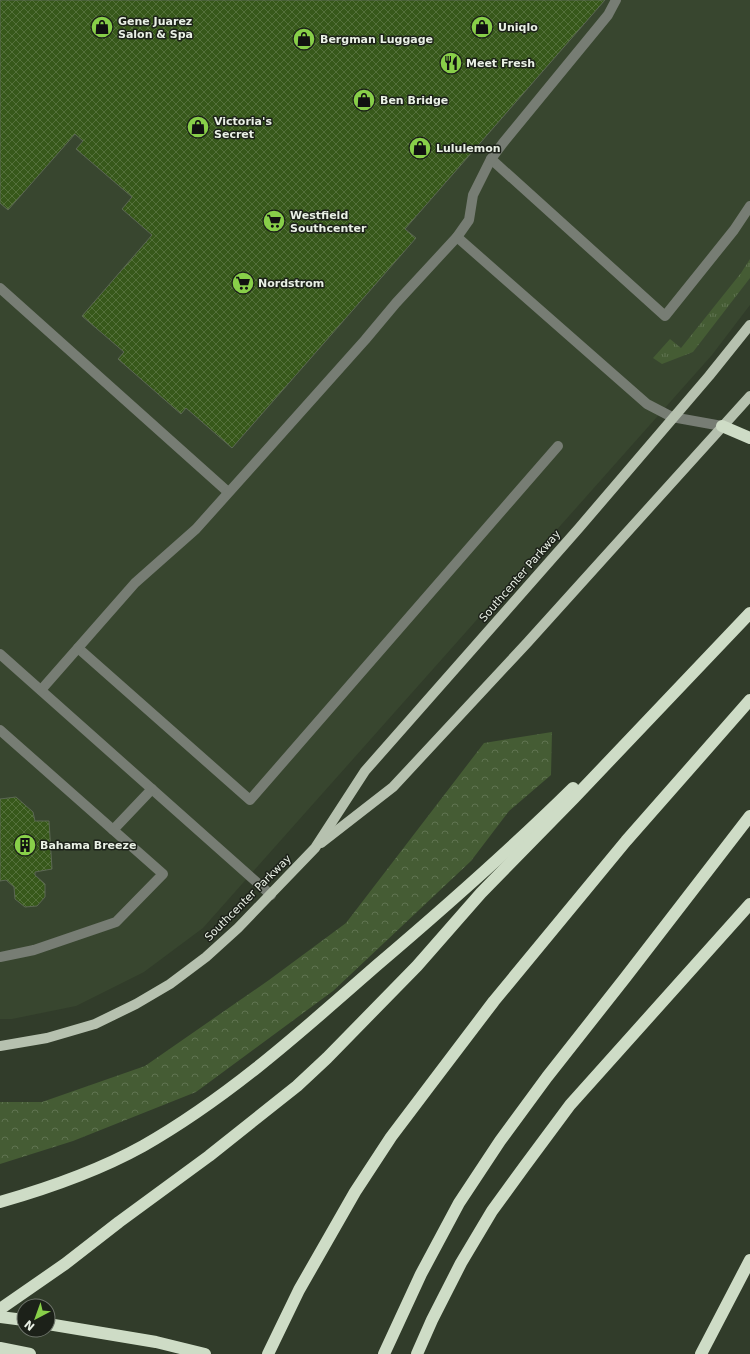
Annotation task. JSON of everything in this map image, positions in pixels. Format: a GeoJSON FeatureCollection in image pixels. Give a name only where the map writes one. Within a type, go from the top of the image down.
{"type":"FeatureCollection","features":[{"type":"Feature","properties":{"kind":"highway"},"geometry":{"type":"LineString","coordinates":[[722,426],[750,438]]}},
{"type":"Feature","properties":{"kind":"highway"},"geometry":{"type":"LineString","coordinates":[[0,1202],[54,1186],[142,1146],[180,1124],[245,1077],[330,1006],[473,881],[570,790],[750,613]]}},
{"type":"Feature","properties":{"kind":"highway"},"geometry":{"type":"LineString","coordinates":[[0,1309],[65,1264],[119,1222],[209,1156],[297,1086],[322,1063],[417,966],[481,893],[574,798],[750,613]]}},
{"type":"Feature","properties":{"kind":"highway"},"geometry":{"type":"LineString","coordinates":[[268,1354],[299,1290],[355,1192],[391,1137],[494,1001],[621,847],[750,700]]}},
{"type":"Feature","properties":{"kind":"highway"},"geometry":{"type":"LineString","coordinates":[[384,1354],[421,1274],[459,1203],[500,1141],[547,1077],[750,816]]}},
{"type":"Feature","properties":{"kind":"highway"},"geometry":{"type":"LineString","coordinates":[[418,1353],[432,1320],[461,1263],[492,1211],[524,1167],[570,1105],[750,904]]}},
{"type":"Feature","properties":{"kind":"highway"},"geometry":{"type":"LineString","coordinates":[[701,1354],[750,1260]]}},
{"type":"Feature","properties":{"kind":"highway"},"geometry":{"type":"LineString","coordinates":[[0,1317],[16,1319]]}},
{"type":"Feature","properties":{"kind":"highway"},"geometry":{"type":"LineString","coordinates":[[56,1325],[156,1342],[205,1354]]}},
{"type":"Feature","properties":{"kind":"highway"},"geometry":{"type":"LineString","coordinates":[[0,1348],[30,1354]]}},
{"type":"Feature","properties":{"kind":"main road","name":"Southcenter Parkway"},"geometry":{"type":"LineString","coordinates":[[315,848],[365,771],[574,534],[672,417],[709,376],[750,325]]}},
{"type":"Feature","properties":{"kind":"main road","name":"Southcenter Parkway"},"geometry":{"type":"LineString","coordinates":[[0,1046],[47,1038],[95,1024],[136,1004],[170,984],[206,957],[238,928],[315,848],[393,787],[527,643],[750,396]]}},
{"type":"Feature","properties":{"kind":"lane"},"geometry":{"type":"LineString","coordinates":[[41,690],[135,583],[196,529],[396,303],[457,237],[469,220],[473,195],[491,160],[502,143],[608,15],[616,0]]}},
{"type":"Feature","properties":{"kind":"lane"},"geometry":{"type":"LineString","coordinates":[[491,160],[665,316],[734,230],[750,206]]}},
{"type":"Feature","properties":{"kind":"lane"},"geometry":{"type":"LineString","coordinates":[[457,237],[647,404],[672,417],[722,426]]}},
{"type":"Feature","properties":{"kind":"lane"},"geometry":{"type":"LineString","coordinates":[[0,288],[228,492]]}},
{"type":"Feature","properties":{"kind":"lane"},"geometry":{"type":"LineString","coordinates":[[78,648],[250,800],[558,446]]}},
{"type":"Feature","properties":{"kind":"lane"},"geometry":{"type":"LineString","coordinates":[[0,654],[270,895]]}},
{"type":"Feature","properties":{"kind":"lane"},"geometry":{"type":"LineString","coordinates":[[0,730],[163,874],[116,922],[34,950],[0,958]]}},
{"type":"Feature","properties":{"kind":"lane"},"geometry":{"type":"LineString","coordinates":[[113,830],[152,789]]}},
{"type":"Feature","properties":{"kind":"shaded area","name":"Westfield Southcenter"},"geometry":{"type":"Polygon","coordinates":[[[0,0],[750,0],[750,305],[712,355],[203,928],[144,972],[76,1006],[12,1019],[0,1019],[0,0]]]}},
{"type":"Feature","properties":{"kind":"green space"},"geometry":{"type":"Polygon","coordinates":[[[750,259],[750,278],[693,352],[662,364],[653,358],[670,339],[681,348],[741,273],[750,259]]]}},
{"type":"Feature","properties":{"kind":"green space"},"geometry":{"type":"Polygon","coordinates":[[[552,732],[551,775],[509,811],[471,861],[333,991],[196,1092],[73,1141],[0,1164],[0,1102],[42,1102],[145,1066],[269,980],[346,923],[484,743],[552,732]]]}},
{"type":"Feature","properties":{"kind":"building","name":"Westfield Southcenter"},"geometry":{"type":"Polygon","coordinates":[[[0,0],[605,0],[405,229],[416,238],[232,448],[186,408],[181,414],[118,359],[124,352],[82,316],[152,235],[122,209],[132,197],[76,149],[83,141],[75,134],[8,210],[0,203],[0,0]]]}},
{"type":"Feature","properties":{"kind":"building","name":"Bahama Breeze"},"geometry":{"type":"Polygon","coordinates":[[[16,797],[33,812],[35,821],[49,821],[52,869],[35,872],[35,875],[45,884],[45,897],[37,906],[25,907],[15,899],[14,887],[6,880],[0,881],[0,799],[16,797]]]}},
{"type":"Feature","properties":{"kind":"place","name":"Gene Juarez Salon & Spa"},"geometry":{"type":"Point","coordinates":[102,27]}},
{"type":"Feature","properties":{"kind":"place","name":"Uniqlo"},"geometry":{"type":"Point","coordinates":[482,27]}},
{"type":"Feature","properties":{"kind":"place","name":"Bergman Luggage"},"geometry":{"type":"Point","coordinates":[304,39]}},
{"type":"Feature","properties":{"kind":"place","name":"Meet Fresh"},"geometry":{"type":"Point","coordinates":[451,63]}},
{"type":"Feature","properties":{"kind":"place","name":"Ben Bridge"},"geometry":{"type":"Point","coordinates":[364,100]}},
{"type":"Feature","properties":{"kind":"place","name":"Victoria's Secret"},"geometry":{"type":"Point","coordinates":[198,127]}},
{"type":"Feature","properties":{"kind":"place","name":"Lululemon"},"geometry":{"type":"Point","coordinates":[420,148]}},
{"type":"Feature","properties":{"kind":"place","name":"Westfield Southcenter"},"geometry":{"type":"Point","coordinates":[274,221]}},
{"type":"Feature","properties":{"kind":"place","name":"Nordstrom"},"geometry":{"type":"Point","coordinates":[243,283]}},
{"type":"Feature","properties":{"kind":"place","name":"Bahama Breeze"},"geometry":{"type":"Point","coordinates":[25,845]}}]}
